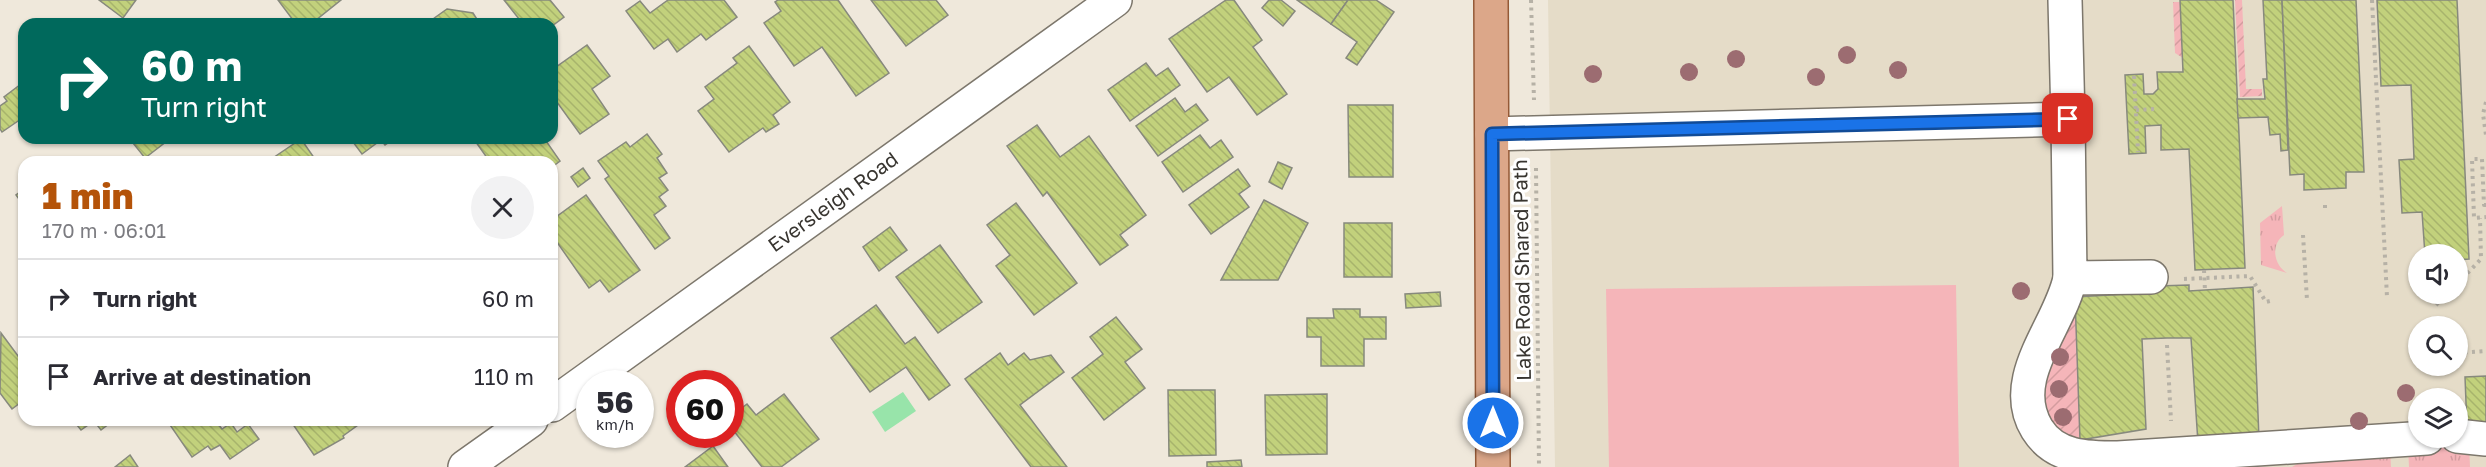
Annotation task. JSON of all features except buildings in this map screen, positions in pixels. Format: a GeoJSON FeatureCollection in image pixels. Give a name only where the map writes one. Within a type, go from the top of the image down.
{"type":"FeatureCollection","features":[{"type":"Feature","properties":{"kind":"main road"},"geometry":{"type":"LineString","coordinates":[[1491,0],[1493,467]]}},
{"type":"Feature","properties":{"kind":"street","name":"Eversleigh Road"},"geometry":{"type":"LineString","coordinates":[[558,401],[1115,0]]}},
{"type":"Feature","properties":{"kind":"street"},"geometry":{"type":"LineString","coordinates":[[2066,0],[2070,278],[2041,347],[2028,386],[2029,407],[2034,425],[2044,441],[2060,450],[2084,458],[2118,458],[2408,439]]}},
{"type":"Feature","properties":{"kind":"street"},"geometry":{"type":"LineString","coordinates":[[1492,134],[2068,119]]}},
{"type":"Feature","properties":{"kind":"street"},"geometry":{"type":"LineString","coordinates":[[2070,278],[2151,277]]}},
{"type":"Feature","properties":{"kind":"street"},"geometry":{"type":"LineString","coordinates":[[465,467],[523,426]]}},
{"type":"Feature","properties":{"kind":"street"},"geometry":{"type":"LineString","coordinates":[[2468,437],[2486,439]]}},
{"type":"Feature","properties":{"kind":"path","name":"Lake Road Shared Path"},"geometry":{"type":"LineString","coordinates":[[1531,0],[1539,467]]}},
{"type":"Feature","properties":{"kind":"path"},"geometry":{"type":"LineString","coordinates":[[2372,0],[2387,297]]}},
{"type":"Feature","properties":{"kind":"path"},"geometry":{"type":"LineString","coordinates":[[2134,76],[2138,152]]}},
{"type":"Feature","properties":{"kind":"path"},"geometry":{"type":"LineString","coordinates":[[2486,102],[2483,114],[2486,135]]}},
{"type":"Feature","properties":{"kind":"path"},"geometry":{"type":"LineString","coordinates":[[2136,110],[2156,109]]}},
{"type":"Feature","properties":{"kind":"path"},"geometry":{"type":"LineString","coordinates":[[2486,205],[2484,205],[2482,159],[2472,159],[2474,218],[2486,218]]}},
{"type":"Feature","properties":{"kind":"path"},"geometry":{"type":"LineString","coordinates":[[2325,205],[2325,212]]}},
{"type":"Feature","properties":{"kind":"path"},"geometry":{"type":"LineString","coordinates":[[2468,273],[2481,259],[2480,218]]}},
{"type":"Feature","properties":{"kind":"path"},"geometry":{"type":"LineString","coordinates":[[2303,235],[2307,300]]}},
{"type":"Feature","properties":{"kind":"path"},"geometry":{"type":"LineString","coordinates":[[2204,270],[2205,291]]}},
{"type":"Feature","properties":{"kind":"path"},"geometry":{"type":"LineString","coordinates":[[2151,277],[2158,279],[2250,276],[2265,302],[2270,301]]}},
{"type":"Feature","properties":{"kind":"path"},"geometry":{"type":"LineString","coordinates":[[2167,345],[2172,432]]}},
{"type":"Feature","properties":{"kind":"path"},"geometry":{"type":"LineString","coordinates":[[2468,352],[2486,351]]}},
{"type":"Feature","properties":{"kind":"shaded area"},"geometry":{"type":"Polygon","coordinates":[[[1548,0],[2486,0],[2486,467],[1555,467],[1548,0]]]}},
{"type":"Feature","properties":{"kind":"shaded area"},"geometry":{"type":"Polygon","coordinates":[[[903,392],[916,411],[885,432],[872,412],[903,392]]]}},
{"type":"Feature","properties":{"kind":"green space"},"geometry":{"type":"Polygon","coordinates":[[[2235,0],[2242,0],[2246,89],[2262,89],[2262,96],[2240,97],[2235,0]]]}},
{"type":"Feature","properties":{"kind":"green space"},"geometry":{"type":"Polygon","coordinates":[[[2173,2],[2181,2],[2183,58],[2175,53],[2173,2]]]}},
{"type":"Feature","properties":{"kind":"green space"},"geometry":{"type":"Polygon","coordinates":[[[2282,206],[2284,235],[2277,244],[2275,255],[2279,265],[2287,273],[2261,265],[2260,223],[2282,206]]]}},
{"type":"Feature","properties":{"kind":"green space"},"geometry":{"type":"Polygon","coordinates":[[[1956,285],[1959,467],[1609,467],[1606,289],[1956,285]]]}},
{"type":"Feature","properties":{"kind":"green space"},"geometry":{"type":"Polygon","coordinates":[[[2075,297],[2080,440],[2070,441],[2041,414],[2039,395],[2075,297]]]}},
{"type":"Feature","properties":{"kind":"green space"},"geometry":{"type":"Polygon","coordinates":[[[2468,443],[2470,467],[2409,467],[2408,448],[2468,448],[2468,443]]]}},
{"type":"Feature","properties":{"kind":"green space"},"geometry":{"type":"Polygon","coordinates":[[[2390,449],[2391,467],[2292,467],[2319,451],[2390,449]]]}},
{"type":"Feature","properties":{"kind":"route"},"geometry":{"type":"LineString","coordinates":[[1493,423],[1492,134],[2068,119]]}}]}
